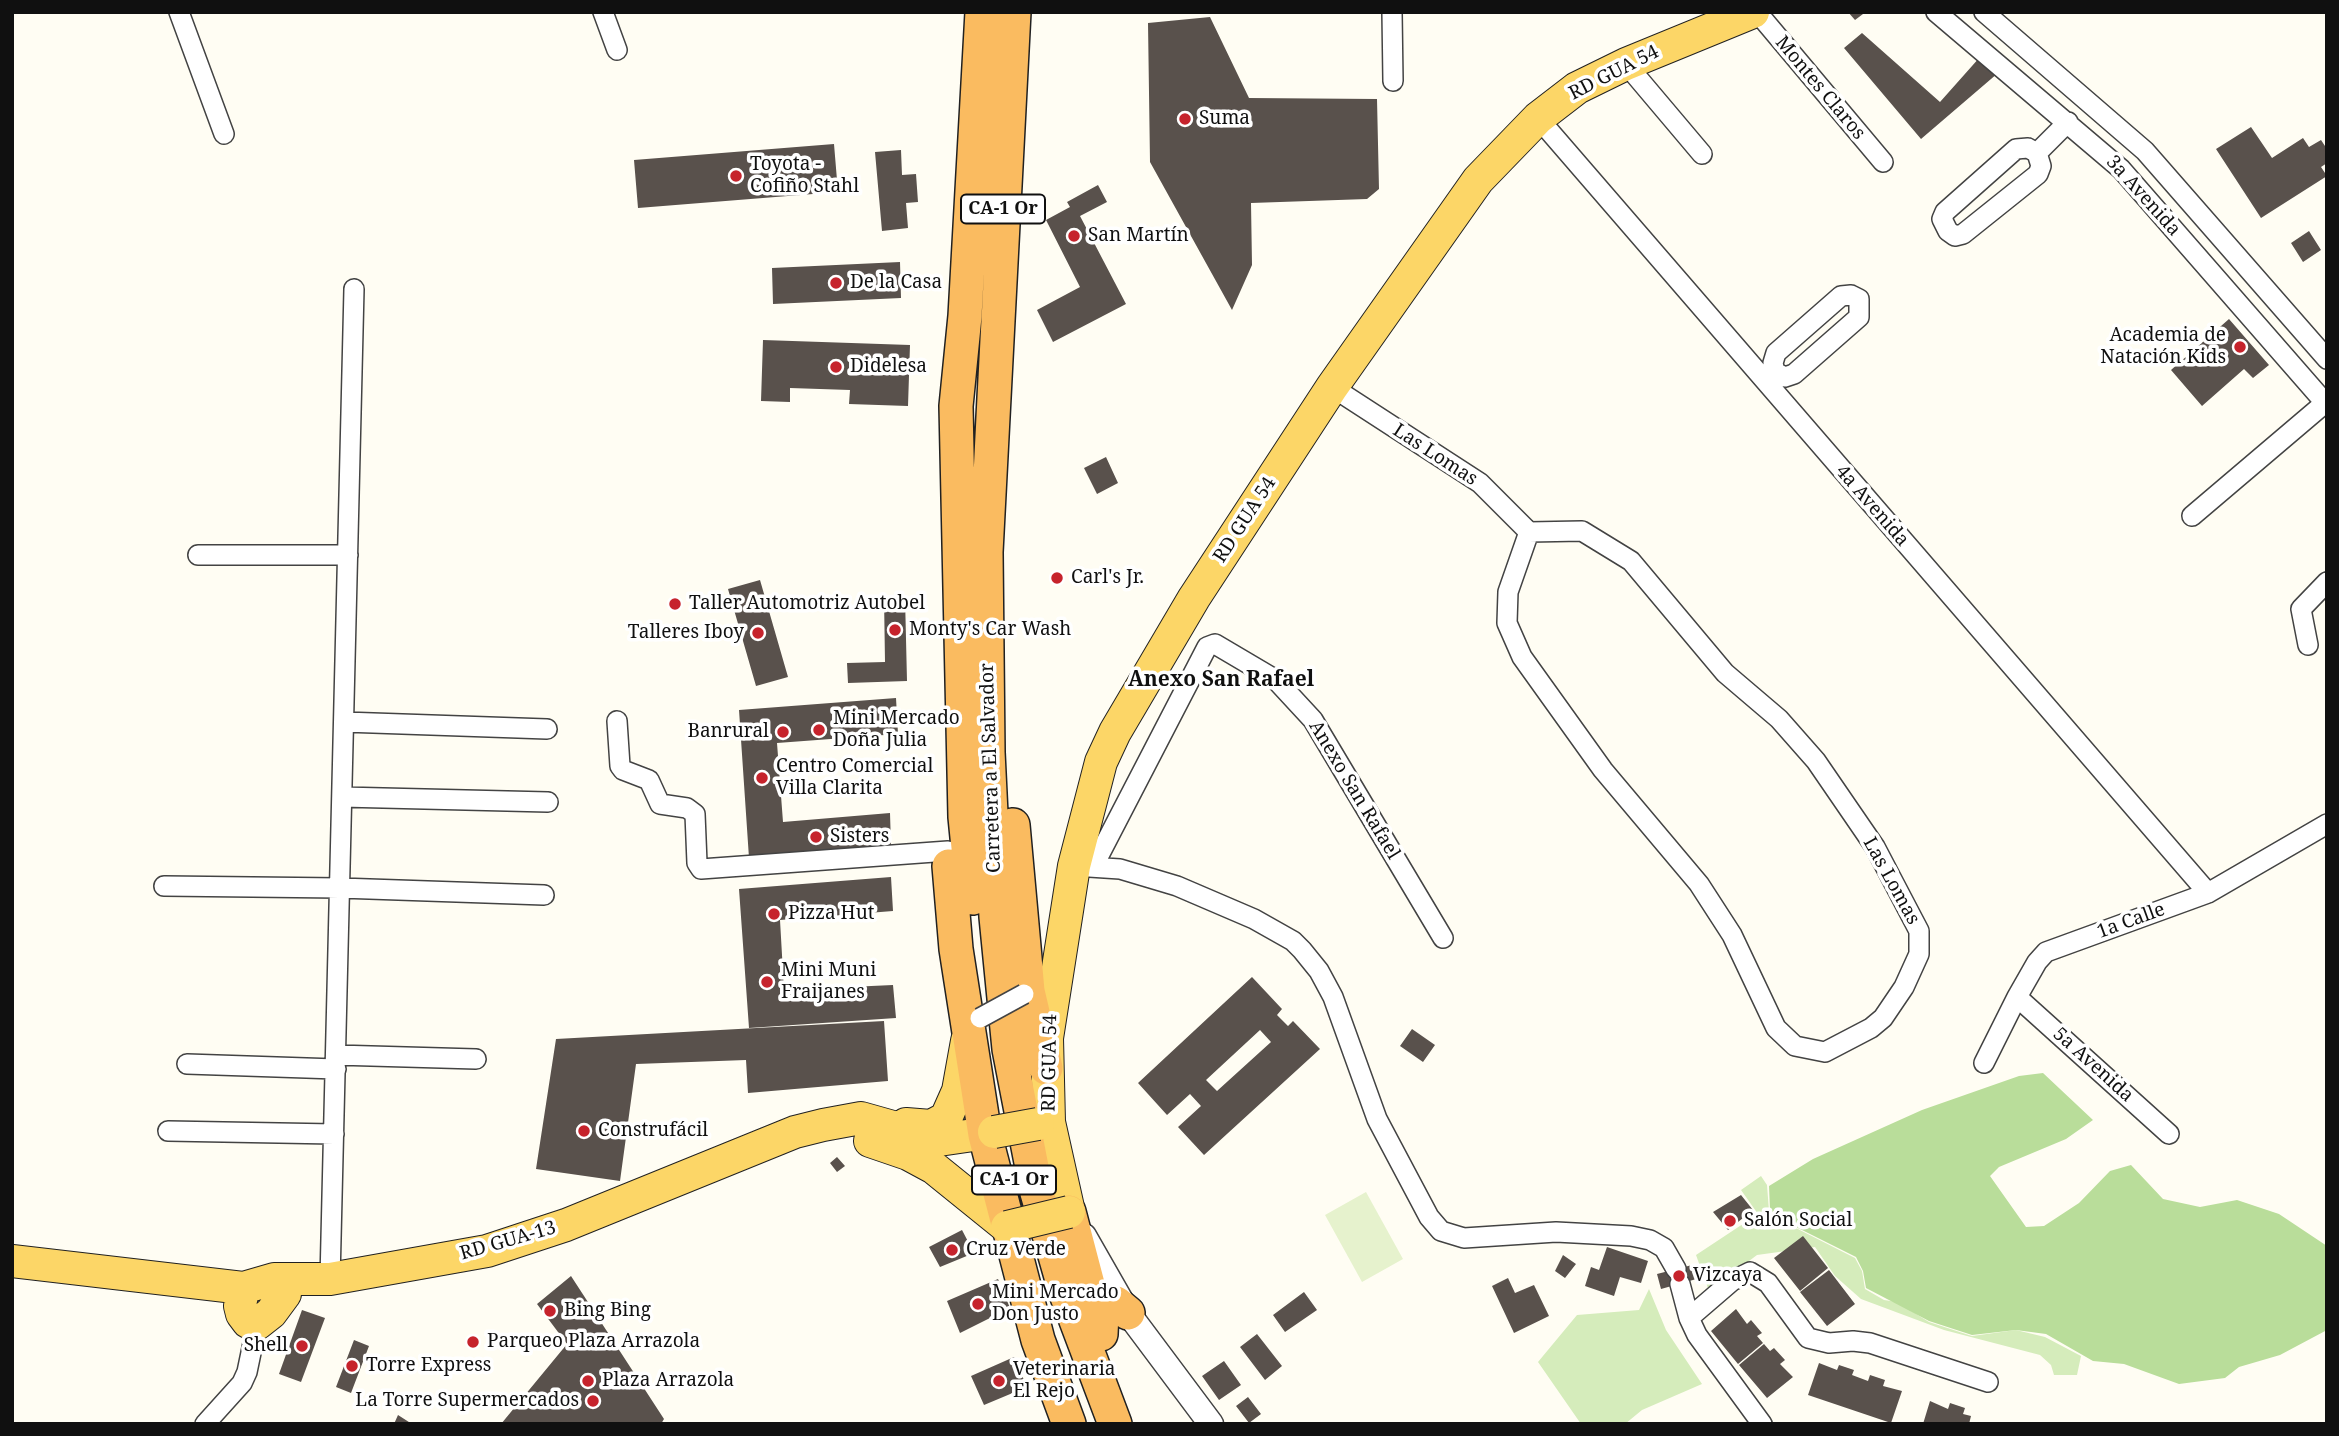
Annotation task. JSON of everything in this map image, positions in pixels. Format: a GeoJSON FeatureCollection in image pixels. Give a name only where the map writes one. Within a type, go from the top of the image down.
{"type":"FeatureCollection","features":[{"type":"Feature","properties":{"kind":"highway","name":"Carretera a El Salvador"},"geometry":{"type":"LineString","coordinates":[[1014,12],[986,552],[988,751],[994,883],[1009,1049],[1037,1193],[1089,1361],[1115,1424]]}},
{"type":"Feature","properties":{"kind":"highway","name":"Carretera a El Salvador"},"geometry":{"type":"LineString","coordinates":[[982,19],[965,316],[957,406],[965,817],[990,1057],[1015,1185],[1034,1255],[1092,1424]]}},
{"type":"Feature","properties":{"kind":"highway"},"geometry":{"type":"LineString","coordinates":[[965,316],[999,267],[991,251],[1006,40],[1002,30],[982,19]]}},
{"type":"Feature","properties":{"kind":"highway"},"geometry":{"type":"LineString","coordinates":[[957,406],[948,469],[943,564],[948,851],[957,949],[973,1024],[1007,1227],[1038,1339],[1069,1424]]}},
{"type":"Feature","properties":{"kind":"highway"},"geometry":{"type":"LineString","coordinates":[[992,406],[1008,609],[1013,839],[1026,992],[1046,1068]]}},
{"type":"Feature","properties":{"kind":"highway"},"geometry":{"type":"LineString","coordinates":[[1069,1212],[1101,1334],[1136,1424]]}},
{"type":"Feature","properties":{"kind":"highway"},"geometry":{"type":"LineString","coordinates":[[1101,1334],[1102,1313],[1108,1304],[1116,1303],[1128,1314]]}},
{"type":"Feature","properties":{"kind":"main road","name":"RD GUA 54"},"geometry":{"type":"LineString","coordinates":[[1069,1212],[1044,1123],[1049,1016],[1060,953],[1083,867],[1101,762],[1115,732],[1194,598],[1332,387],[1470,192],[1538,118],[1577,88],[1626,64],[1747,13]]}},
{"type":"Feature","properties":{"kind":"main road"},"geometry":{"type":"LineString","coordinates":[[860,1118],[923,1126],[942,1121],[950,1113],[958,1091],[973,1024]]}},
{"type":"Feature","properties":{"kind":"main road","name":"RD GUA-13"},"geometry":{"type":"LineString","coordinates":[[326,1289],[486,1251],[566,1225],[796,1132],[860,1118],[939,1140],[1044,1123]]}},
{"type":"Feature","properties":{"kind":"main road","name":"RD GUA-13"},"geometry":{"type":"LineString","coordinates":[[12,1261],[238,1301],[274,1279],[326,1289],[484,1272],[585,1236],[808,1146],[857,1137],[908,1154],[934,1168],[1007,1227]]}},
{"type":"Feature","properties":{"kind":"main road"},"geometry":{"type":"LineString","coordinates":[[1007,1227],[1069,1212]]}},
{"type":"Feature","properties":{"kind":"main road"},"geometry":{"type":"LineString","coordinates":[[238,1301],[326,1289]]}},
{"type":"Feature","properties":{"kind":"street"},"geometry":{"type":"LineString","coordinates":[[179,12],[224,134]]}},
{"type":"Feature","properties":{"kind":"street"},"geometry":{"type":"LineString","coordinates":[[603,12],[617,50]]}},
{"type":"Feature","properties":{"kind":"street"},"geometry":{"type":"LineString","coordinates":[[1392,12],[1392,82]]}},
{"type":"Feature","properties":{"kind":"street","name":"3a Avenida"},"geometry":{"type":"LineString","coordinates":[[1936,12],[2121,169],[2326,404]]}},
{"type":"Feature","properties":{"kind":"street","name":"3a Avenida"},"geometry":{"type":"LineString","coordinates":[[1984,12],[2145,151],[2327,359]]}},
{"type":"Feature","properties":{"kind":"street","name":"Montes Claros"},"geometry":{"type":"LineString","coordinates":[[1747,13],[1883,162]]}},
{"type":"Feature","properties":{"kind":"street"},"geometry":{"type":"LineString","coordinates":[[1626,64],[1702,154]]}},
{"type":"Feature","properties":{"kind":"street","name":"4a Avenida"},"geometry":{"type":"LineString","coordinates":[[1538,118],[1612,201],[1622,218],[1769,377],[2208,893]]}},
{"type":"Feature","properties":{"kind":"street"},"geometry":{"type":"LineString","coordinates":[[2038,153],[2068,122]]}},
{"type":"Feature","properties":{"kind":"street"},"geometry":{"type":"LineString","coordinates":[[1470,192],[1524,141],[1538,138],[1550,145],[1606,206],[1622,218]]}},
{"type":"Feature","properties":{"kind":"street"},"geometry":{"type":"LineString","coordinates":[[2028,148],[2038,153],[2041,166],[2038,174],[1962,234],[1955,236],[1943,225],[1945,212],[2017,149],[2028,148]]}},
{"type":"Feature","properties":{"kind":"street"},"geometry":{"type":"LineString","coordinates":[[326,1289],[334,1134],[354,289]]}},
{"type":"Feature","properties":{"kind":"street"},"geometry":{"type":"LineString","coordinates":[[1851,295],[1859,299],[1859,317],[1804,366],[1785,377],[1769,377],[1776,353],[1822,312],[1841,296],[1851,295]]}},
{"type":"Feature","properties":{"kind":"street","name":"Las Lomas"},"geometry":{"type":"LineString","coordinates":[[1332,387],[1480,483],[1529,532],[1581,531],[1632,561],[1725,673],[1779,719],[1816,761],[1875,847],[1919,931],[1919,954],[1904,987],[1882,1018],[1871,1028],[1835,1049],[1819,1052],[1795,1046],[1776,1028],[1732,935],[1699,884],[1603,770],[1521,657],[1507,623],[1508,592],[1529,532]]}},
{"type":"Feature","properties":{"kind":"street"},"geometry":{"type":"LineString","coordinates":[[2192,516],[2326,404]]}},
{"type":"Feature","properties":{"kind":"street"},"geometry":{"type":"LineString","coordinates":[[198,555],[348,555]]}},
{"type":"Feature","properties":{"kind":"street"},"geometry":{"type":"LineString","coordinates":[[2308,645],[2301,609],[2327,582]]}},
{"type":"Feature","properties":{"kind":"street","name":"Anexo San Rafael"},"geometry":{"type":"LineString","coordinates":[[1083,867],[1207,647],[1215,644],[1276,680],[1313,720],[1443,938]]}},
{"type":"Feature","properties":{"kind":"street"},"geometry":{"type":"LineString","coordinates":[[617,721],[620,766],[623,771],[649,780],[660,804],[692,810],[697,863],[701,869],[948,851]]}},
{"type":"Feature","properties":{"kind":"street"},"geometry":{"type":"LineString","coordinates":[[344,722],[547,729]]}},
{"type":"Feature","properties":{"kind":"street"},"geometry":{"type":"LineString","coordinates":[[342,797],[548,802]]}},
{"type":"Feature","properties":{"kind":"street","name":"1a Calle"},"geometry":{"type":"LineString","coordinates":[[1984,1063],[2017,997],[2037,962],[2046,952],[2208,893],[2327,824]]}},
{"type":"Feature","properties":{"kind":"street"},"geometry":{"type":"LineString","coordinates":[[1083,867],[1120,869],[1147,876],[1211,899],[1293,941],[1319,971],[1333,998],[1377,1119],[1429,1217],[1441,1231],[1464,1238],[1556,1232],[1631,1236],[1650,1240],[1664,1248],[1678,1276],[1689,1318],[1762,1424]]}},
{"type":"Feature","properties":{"kind":"street"},"geometry":{"type":"LineString","coordinates":[[164,886],[340,888],[544,895]]}},
{"type":"Feature","properties":{"kind":"street"},"geometry":{"type":"LineString","coordinates":[[973,1024],[1026,992],[1060,953]]}},
{"type":"Feature","properties":{"kind":"street","name":"5a Avenida"},"geometry":{"type":"LineString","coordinates":[[2017,997],[2169,1134]]}},
{"type":"Feature","properties":{"kind":"street"},"geometry":{"type":"LineString","coordinates":[[187,1064],[476,1059]]}},
{"type":"Feature","properties":{"kind":"street"},"geometry":{"type":"LineString","coordinates":[[167,1131],[334,1134]]}},
{"type":"Feature","properties":{"kind":"street"},"geometry":{"type":"LineString","coordinates":[[1069,1212],[1128,1314],[1211,1424]]}},
{"type":"Feature","properties":{"kind":"street"},"geometry":{"type":"LineString","coordinates":[[1689,1318],[1732,1281],[1750,1272],[1768,1283],[1808,1338],[1829,1343],[1870,1343],[1988,1382]]}},
{"type":"Feature","properties":{"kind":"street"},"geometry":{"type":"LineString","coordinates":[[205,1424],[242,1383],[247,1372],[238,1301]]}},
{"type":"Feature","properties":{"kind":"green space"},"geometry":{"type":"Polygon","coordinates":[[[2043,1073],[2093,1120],[2066,1139],[1999,1167],[1990,1176],[2026,1227],[2044,1226],[2079,1203],[2110,1171],[2131,1165],[2163,1199],[2200,1207],[2237,1200],[2279,1214],[2327,1246],[2327,1330],[2280,1355],[2239,1367],[2225,1378],[2179,1384],[2124,1364],[2093,1361],[2046,1334],[2016,1330],[1972,1335],[1929,1321],[1866,1288],[1863,1271],[1856,1257],[1786,1222],[1770,1210],[1769,1186],[1813,1159],[1922,1110],[2019,1076],[2043,1073]]]}},
{"type":"Feature","properties":{"kind":"green space"},"geometry":{"type":"Polygon","coordinates":[[[1761,1176],[1767,1185],[1769,1211],[1786,1223],[1855,1258],[1862,1271],[1865,1289],[1884,1300],[1897,1302],[1929,1322],[1972,1336],[2016,1330],[2045,1337],[2081,1356],[2077,1375],[2054,1375],[2051,1365],[2040,1355],[1944,1330],[1861,1299],[1835,1276],[1815,1247],[1757,1255],[1709,1291],[1696,1255],[1758,1214],[1741,1190],[1761,1176]]]}},
{"type":"Feature","properties":{"kind":"green space"},"geometry":{"type":"Polygon","coordinates":[[[1366,1192],[1403,1259],[1362,1282],[1325,1215],[1366,1192]]]}},
{"type":"Feature","properties":{"kind":"green space"},"geometry":{"type":"Polygon","coordinates":[[[1649,1289],[1666,1330],[1702,1384],[1642,1410],[1625,1424],[1581,1424],[1538,1362],[1577,1315],[1639,1310],[1649,1289]]]}},
{"type":"Feature","properties":{"kind":"building"},"geometry":{"type":"Polygon","coordinates":[[[1848,12],[1863,12],[1863,14],[1855,20],[1848,12]]]}},
{"type":"Feature","properties":{"kind":"building"},"geometry":{"type":"Polygon","coordinates":[[[1210,17],[1249,98],[1377,99],[1379,189],[1367,199],[1251,203],[1252,265],[1232,310],[1150,162],[1148,23],[1210,17]]]}},
{"type":"Feature","properties":{"kind":"building"},"geometry":{"type":"Polygon","coordinates":[[[1862,33],[1940,102],[1980,57],[1998,73],[1921,139],[1844,48],[1862,33]]]}},
{"type":"Feature","properties":{"kind":"building"},"geometry":{"type":"Polygon","coordinates":[[[2251,127],[2272,158],[2303,138],[2309,147],[2321,140],[2327,149],[2327,163],[2321,167],[2327,176],[2261,218],[2216,149],[2251,127]]]}},
{"type":"Feature","properties":{"kind":"building","name":"Toyota - Cofiño Stahl"},"geometry":{"type":"Polygon","coordinates":[[[834,144],[838,192],[638,208],[634,160],[834,144]]]}},
{"type":"Feature","properties":{"kind":"building","name":"Toyota - Cofiño Stahl"},"geometry":{"type":"Polygon","coordinates":[[[901,150],[902,175],[916,174],[918,202],[906,203],[908,228],[882,231],[875,152],[901,150]]]}},
{"type":"Feature","properties":{"kind":"building"},"geometry":{"type":"Polygon","coordinates":[[[1098,185],[1107,202],[1080,216],[1126,304],[1053,342],[1037,310],[1080,287],[1046,220],[1070,207],[1067,202],[1098,185]]]}},
{"type":"Feature","properties":{"kind":"building"},"geometry":{"type":"Polygon","coordinates":[[[2309,231],[2321,250],[2303,262],[2291,243],[2309,231]]]}},
{"type":"Feature","properties":{"kind":"building","name":"De la Casa"},"geometry":{"type":"Polygon","coordinates":[[[900,262],[901,298],[773,304],[772,268],[900,262]]]}},
{"type":"Feature","properties":{"kind":"building"},"geometry":{"type":"Polygon","coordinates":[[[2229,319],[2269,365],[2253,378],[2244,369],[2202,406],[2171,370],[2229,319]]]}},
{"type":"Feature","properties":{"kind":"building","name":"Didelesa"},"geometry":{"type":"Polygon","coordinates":[[[763,340],[910,345],[908,406],[849,404],[850,390],[790,388],[790,402],[761,401],[763,340]]]}},
{"type":"Feature","properties":{"kind":"building"},"geometry":{"type":"Polygon","coordinates":[[[1106,457],[1118,483],[1097,494],[1084,468],[1106,457]]]}},
{"type":"Feature","properties":{"kind":"building","name":"Talleres Iboy"},"geometry":{"type":"Polygon","coordinates":[[[760,580],[788,677],[756,686],[728,589],[760,580]]]}},
{"type":"Feature","properties":{"kind":"building","name":"Monty's Car Wash"},"geometry":{"type":"Polygon","coordinates":[[[884,597],[905,597],[907,681],[848,683],[847,663],[885,662],[884,597]]]}},
{"type":"Feature","properties":{"kind":"building","name":"Centro Comercial Villa Clarita"},"geometry":{"type":"Polygon","coordinates":[[[896,698],[898,734],[777,743],[783,822],[890,813],[891,846],[749,858],[739,710],[896,698]]]}},
{"type":"Feature","properties":{"kind":"building"},"geometry":{"type":"Polygon","coordinates":[[[891,877],[893,911],[780,920],[784,990],[893,985],[896,1018],[749,1028],[739,889],[891,877]]]}},
{"type":"Feature","properties":{"kind":"building"},"geometry":{"type":"Polygon","coordinates":[[[1252,977],[1282,1009],[1277,1015],[1288,1026],[1293,1021],[1320,1049],[1204,1155],[1178,1127],[1201,1106],[1190,1094],[1167,1115],[1138,1083],[1252,977]],[[1260,1030],[1206,1080],[1217,1091],[1271,1042],[1260,1030]]]}},
{"type":"Feature","properties":{"kind":"building","name":"Construfácil"},"geometry":{"type":"Polygon","coordinates":[[[884,1021],[888,1081],[748,1093],[746,1060],[636,1064],[620,1181],[536,1169],[556,1039],[884,1021]]]}},
{"type":"Feature","properties":{"kind":"building"},"geometry":{"type":"Polygon","coordinates":[[[1412,1029],[1435,1045],[1423,1062],[1400,1046],[1412,1029]]]}},
{"type":"Feature","properties":{"kind":"building"},"geometry":{"type":"Polygon","coordinates":[[[837,1157],[845,1166],[837,1172],[830,1163],[837,1157]]]}},
{"type":"Feature","properties":{"kind":"building","name":"Salón Social"},"geometry":{"type":"Polygon","coordinates":[[[1741,1195],[1753,1210],[1728,1230],[1713,1212],[1741,1195]]]}},
{"type":"Feature","properties":{"kind":"building","name":"Cruz Verde"},"geometry":{"type":"Polygon","coordinates":[[[962,1230],[974,1253],[940,1267],[929,1247],[962,1230]]]}},
{"type":"Feature","properties":{"kind":"building"},"geometry":{"type":"Polygon","coordinates":[[[1803,1236],[1828,1268],[1800,1291],[1774,1258],[1803,1236]]]}},
{"type":"Feature","properties":{"kind":"building"},"geometry":{"type":"Polygon","coordinates":[[[1607,1247],[1648,1261],[1641,1283],[1620,1277],[1614,1296],[1585,1286],[1591,1267],[1599,1270],[1607,1247]]]}},
{"type":"Feature","properties":{"kind":"building"},"geometry":{"type":"Polygon","coordinates":[[[1563,1255],[1576,1264],[1565,1278],[1555,1271],[1563,1255]]]}},
{"type":"Feature","properties":{"kind":"building","name":"Vizcaya"},"geometry":{"type":"Polygon","coordinates":[[[1696,1264],[1700,1278],[1661,1289],[1657,1274],[1696,1264]]]}},
{"type":"Feature","properties":{"kind":"building"},"geometry":{"type":"Polygon","coordinates":[[[1829,1270],[1855,1304],[1827,1326],[1800,1292],[1829,1270]]]}},
{"type":"Feature","properties":{"kind":"building","name":"Plaza Arrazola"},"geometry":{"type":"Polygon","coordinates":[[[571,1276],[664,1419],[661,1424],[501,1424],[567,1344],[537,1304],[571,1276]]]}},
{"type":"Feature","properties":{"kind":"building"},"geometry":{"type":"Polygon","coordinates":[[[1508,1278],[1515,1293],[1534,1285],[1549,1316],[1514,1333],[1492,1286],[1508,1278]]]}},
{"type":"Feature","properties":{"kind":"building","name":"Mini Mercado Don Justo"},"geometry":{"type":"Polygon","coordinates":[[[998,1279],[1010,1308],[960,1333],[947,1301],[998,1279]]]}},
{"type":"Feature","properties":{"kind":"building"},"geometry":{"type":"Polygon","coordinates":[[[1304,1292],[1317,1310],[1285,1332],[1273,1315],[1304,1292]]]}},
{"type":"Feature","properties":{"kind":"building"},"geometry":{"type":"Polygon","coordinates":[[[1736,1309],[1747,1324],[1751,1320],[1762,1333],[1757,1336],[1763,1343],[1738,1364],[1711,1331],[1736,1309]]]}},
{"type":"Feature","properties":{"kind":"building","name":"Shell"},"geometry":{"type":"Polygon","coordinates":[[[302,1310],[325,1318],[301,1382],[279,1374],[302,1310]]]}},
{"type":"Feature","properties":{"kind":"building"},"geometry":{"type":"Polygon","coordinates":[[[1257,1334],[1282,1366],[1265,1380],[1240,1347],[1257,1334]]]}},
{"type":"Feature","properties":{"kind":"building","name":"Torre Express"},"geometry":{"type":"Polygon","coordinates":[[[354,1340],[369,1346],[351,1393],[336,1387],[354,1340]]]}},
{"type":"Feature","properties":{"kind":"building"},"geometry":{"type":"Polygon","coordinates":[[[1764,1344],[1770,1351],[1774,1348],[1785,1360],[1780,1364],[1793,1377],[1767,1398],[1739,1365],[1764,1344]]]}},
{"type":"Feature","properties":{"kind":"building","name":"Veterinaria El Rejo"},"geometry":{"type":"Polygon","coordinates":[[[1014,1357],[1027,1387],[984,1405],[971,1376],[1014,1357]]]}},
{"type":"Feature","properties":{"kind":"building"},"geometry":{"type":"Polygon","coordinates":[[[1224,1361],[1241,1385],[1219,1400],[1202,1376],[1224,1361]]]}},
{"type":"Feature","properties":{"kind":"building"},"geometry":{"type":"Polygon","coordinates":[[[1819,1363],[1837,1370],[1839,1365],[1854,1370],[1852,1375],[1868,1381],[1870,1375],[1885,1380],[1883,1386],[1902,1391],[1891,1423],[1808,1395],[1819,1363]]]}},
{"type":"Feature","properties":{"kind":"building"},"geometry":{"type":"Polygon","coordinates":[[[1248,1397],[1261,1414],[1249,1423],[1236,1406],[1248,1397]]]}},
{"type":"Feature","properties":{"kind":"building"},"geometry":{"type":"Polygon","coordinates":[[[1930,1401],[1948,1409],[1950,1403],[1965,1408],[1963,1414],[1971,1416],[1969,1424],[1923,1424],[1930,1401]]]}},
{"type":"Feature","properties":{"kind":"building"},"geometry":{"type":"Polygon","coordinates":[[[398,1415],[412,1424],[394,1424],[398,1415]]]}},
{"type":"Feature","properties":{"kind":"place","name":"Suma"},"geometry":{"type":"Point","coordinates":[1185,119]}},
{"type":"Feature","properties":{"kind":"place","name":"Toyota - Cofiño Stahl"},"geometry":{"type":"Point","coordinates":[736,176]}},
{"type":"Feature","properties":{"kind":"place","name":"San Martín"},"geometry":{"type":"Point","coordinates":[1074,236]}},
{"type":"Feature","properties":{"kind":"place","name":"De la Casa"},"geometry":{"type":"Point","coordinates":[836,283]}},
{"type":"Feature","properties":{"kind":"place","name":"Academia de Natación Kids"},"geometry":{"type":"Point","coordinates":[2240,347]}},
{"type":"Feature","properties":{"kind":"place","name":"Didelesa"},"geometry":{"type":"Point","coordinates":[836,367]}},
{"type":"Feature","properties":{"kind":"place","name":"Carl's Jr."},"geometry":{"type":"Point","coordinates":[1057,578]}},
{"type":"Feature","properties":{"kind":"place","name":"Taller Automotriz Autobel"},"geometry":{"type":"Point","coordinates":[675,604]}},
{"type":"Feature","properties":{"kind":"place","name":"Monty's Car Wash"},"geometry":{"type":"Point","coordinates":[895,630]}},
{"type":"Feature","properties":{"kind":"place","name":"Talleres Iboy"},"geometry":{"type":"Point","coordinates":[758,633]}},
{"type":"Feature","properties":{"kind":"place","name":"Mini Mercado Doña Julia"},"geometry":{"type":"Point","coordinates":[819,730]}},
{"type":"Feature","properties":{"kind":"place","name":"Banrural"},"geometry":{"type":"Point","coordinates":[783,732]}},
{"type":"Feature","properties":{"kind":"place","name":"Centro Comercial Villa Clarita"},"geometry":{"type":"Point","coordinates":[762,778]}},
{"type":"Feature","properties":{"kind":"place","name":"Sisters"},"geometry":{"type":"Point","coordinates":[816,837]}},
{"type":"Feature","properties":{"kind":"place","name":"Pizza Hut"},"geometry":{"type":"Point","coordinates":[774,914]}},
{"type":"Feature","properties":{"kind":"place","name":"Mini Muni Fraijanes"},"geometry":{"type":"Point","coordinates":[767,982]}},
{"type":"Feature","properties":{"kind":"place","name":"Construfácil"},"geometry":{"type":"Point","coordinates":[584,1131]}},
{"type":"Feature","properties":{"kind":"place","name":"Salón Social"},"geometry":{"type":"Point","coordinates":[1730,1221]}},
{"type":"Feature","properties":{"kind":"place","name":"Cruz Verde"},"geometry":{"type":"Point","coordinates":[952,1250]}},
{"type":"Feature","properties":{"kind":"place","name":"Vizcaya"},"geometry":{"type":"Point","coordinates":[1679,1276]}},
{"type":"Feature","properties":{"kind":"place","name":"Mini Mercado Don Justo"},"geometry":{"type":"Point","coordinates":[978,1304]}},
{"type":"Feature","properties":{"kind":"place","name":"Bing Bing"},"geometry":{"type":"Point","coordinates":[550,1311]}},
{"type":"Feature","properties":{"kind":"place","name":"Parqueo Plaza Arrazola"},"geometry":{"type":"Point","coordinates":[473,1342]}},
{"type":"Feature","properties":{"kind":"place","name":"Shell"},"geometry":{"type":"Point","coordinates":[302,1346]}},
{"type":"Feature","properties":{"kind":"place","name":"Torre Express"},"geometry":{"type":"Point","coordinates":[352,1366]}},
{"type":"Feature","properties":{"kind":"place","name":"Plaza Arrazola"},"geometry":{"type":"Point","coordinates":[588,1381]}},
{"type":"Feature","properties":{"kind":"place","name":"Veterinaria El Rejo"},"geometry":{"type":"Point","coordinates":[999,1381]}},
{"type":"Feature","properties":{"kind":"place","name":"La Torre Supermercados"},"geometry":{"type":"Point","coordinates":[593,1401]}},
{"type":"Feature","properties":{"kind":"district","name":"Anexo San Rafael"},"geometry":{"type":"Point","coordinates":[1221,680]}}]}
